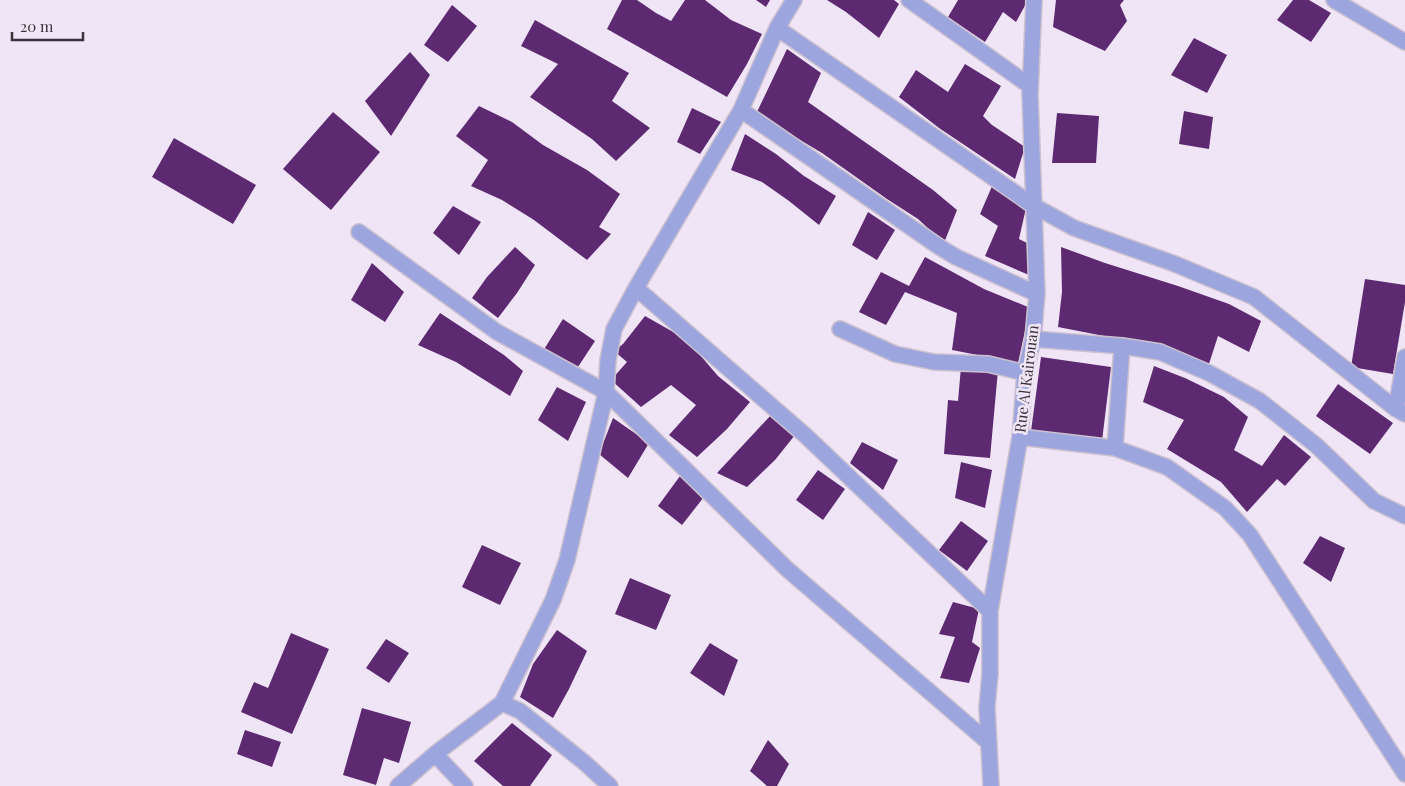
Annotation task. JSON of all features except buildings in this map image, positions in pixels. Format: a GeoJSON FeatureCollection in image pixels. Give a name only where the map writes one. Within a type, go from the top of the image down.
{"type":"FeatureCollection","features":[{"type":"Feature","properties":{"kind":"street"},"geometry":{"type":"LineString","coordinates":[[398,786],[435,754],[502,703],[553,600],[567,560],[606,392],[608,360],[614,330],[636,288],[741,110],[777,28],[794,0]]}},
{"type":"Feature","properties":{"kind":"street"},"geometry":{"type":"LineString","coordinates":[[908,0],[1030,86]]}},
{"type":"Feature","properties":{"kind":"street","name":"Rue Al Kairouan"},"geometry":{"type":"LineString","coordinates":[[991,786],[988,742],[990,610],[1020,437],[1025,372],[1034,339],[1037,294],[1030,86],[1034,0]]}},
{"type":"Feature","properties":{"kind":"street"},"geometry":{"type":"LineString","coordinates":[[1334,0],[1405,42]]}},
{"type":"Feature","properties":{"kind":"street"},"geometry":{"type":"LineString","coordinates":[[777,28],[1034,206],[1074,228],[1175,264],[1254,297],[1400,412]]}},
{"type":"Feature","properties":{"kind":"street"},"geometry":{"type":"LineString","coordinates":[[741,110],[938,246],[956,257],[1037,294]]}},
{"type":"Feature","properties":{"kind":"street"},"geometry":{"type":"LineString","coordinates":[[359,232],[497,332],[606,392],[787,569],[988,742]]}},
{"type":"Feature","properties":{"kind":"street"},"geometry":{"type":"LineString","coordinates":[[636,288],[806,436],[990,610]]}},
{"type":"Feature","properties":{"kind":"street"},"geometry":{"type":"LineString","coordinates":[[840,329],[895,354],[934,362],[988,364],[1025,372]]}},
{"type":"Feature","properties":{"kind":"street"},"geometry":{"type":"LineString","coordinates":[[1034,339],[1122,346],[1160,352],[1209,373],[1260,401],[1317,446],[1374,501],[1405,516]]}},
{"type":"Feature","properties":{"kind":"street"},"geometry":{"type":"LineString","coordinates":[[1115,448],[1122,346]]}},
{"type":"Feature","properties":{"kind":"street"},"geometry":{"type":"LineString","coordinates":[[1400,412],[1405,357]]}},
{"type":"Feature","properties":{"kind":"street"},"geometry":{"type":"LineString","coordinates":[[1020,437],[1115,448],[1167,467],[1225,508],[1250,535],[1405,774]]}},
{"type":"Feature","properties":{"kind":"street"},"geometry":{"type":"LineString","coordinates":[[502,703],[520,711],[585,763],[610,786]]}},
{"type":"Feature","properties":{"kind":"street"},"geometry":{"type":"LineString","coordinates":[[435,754],[465,786]]}}]}
